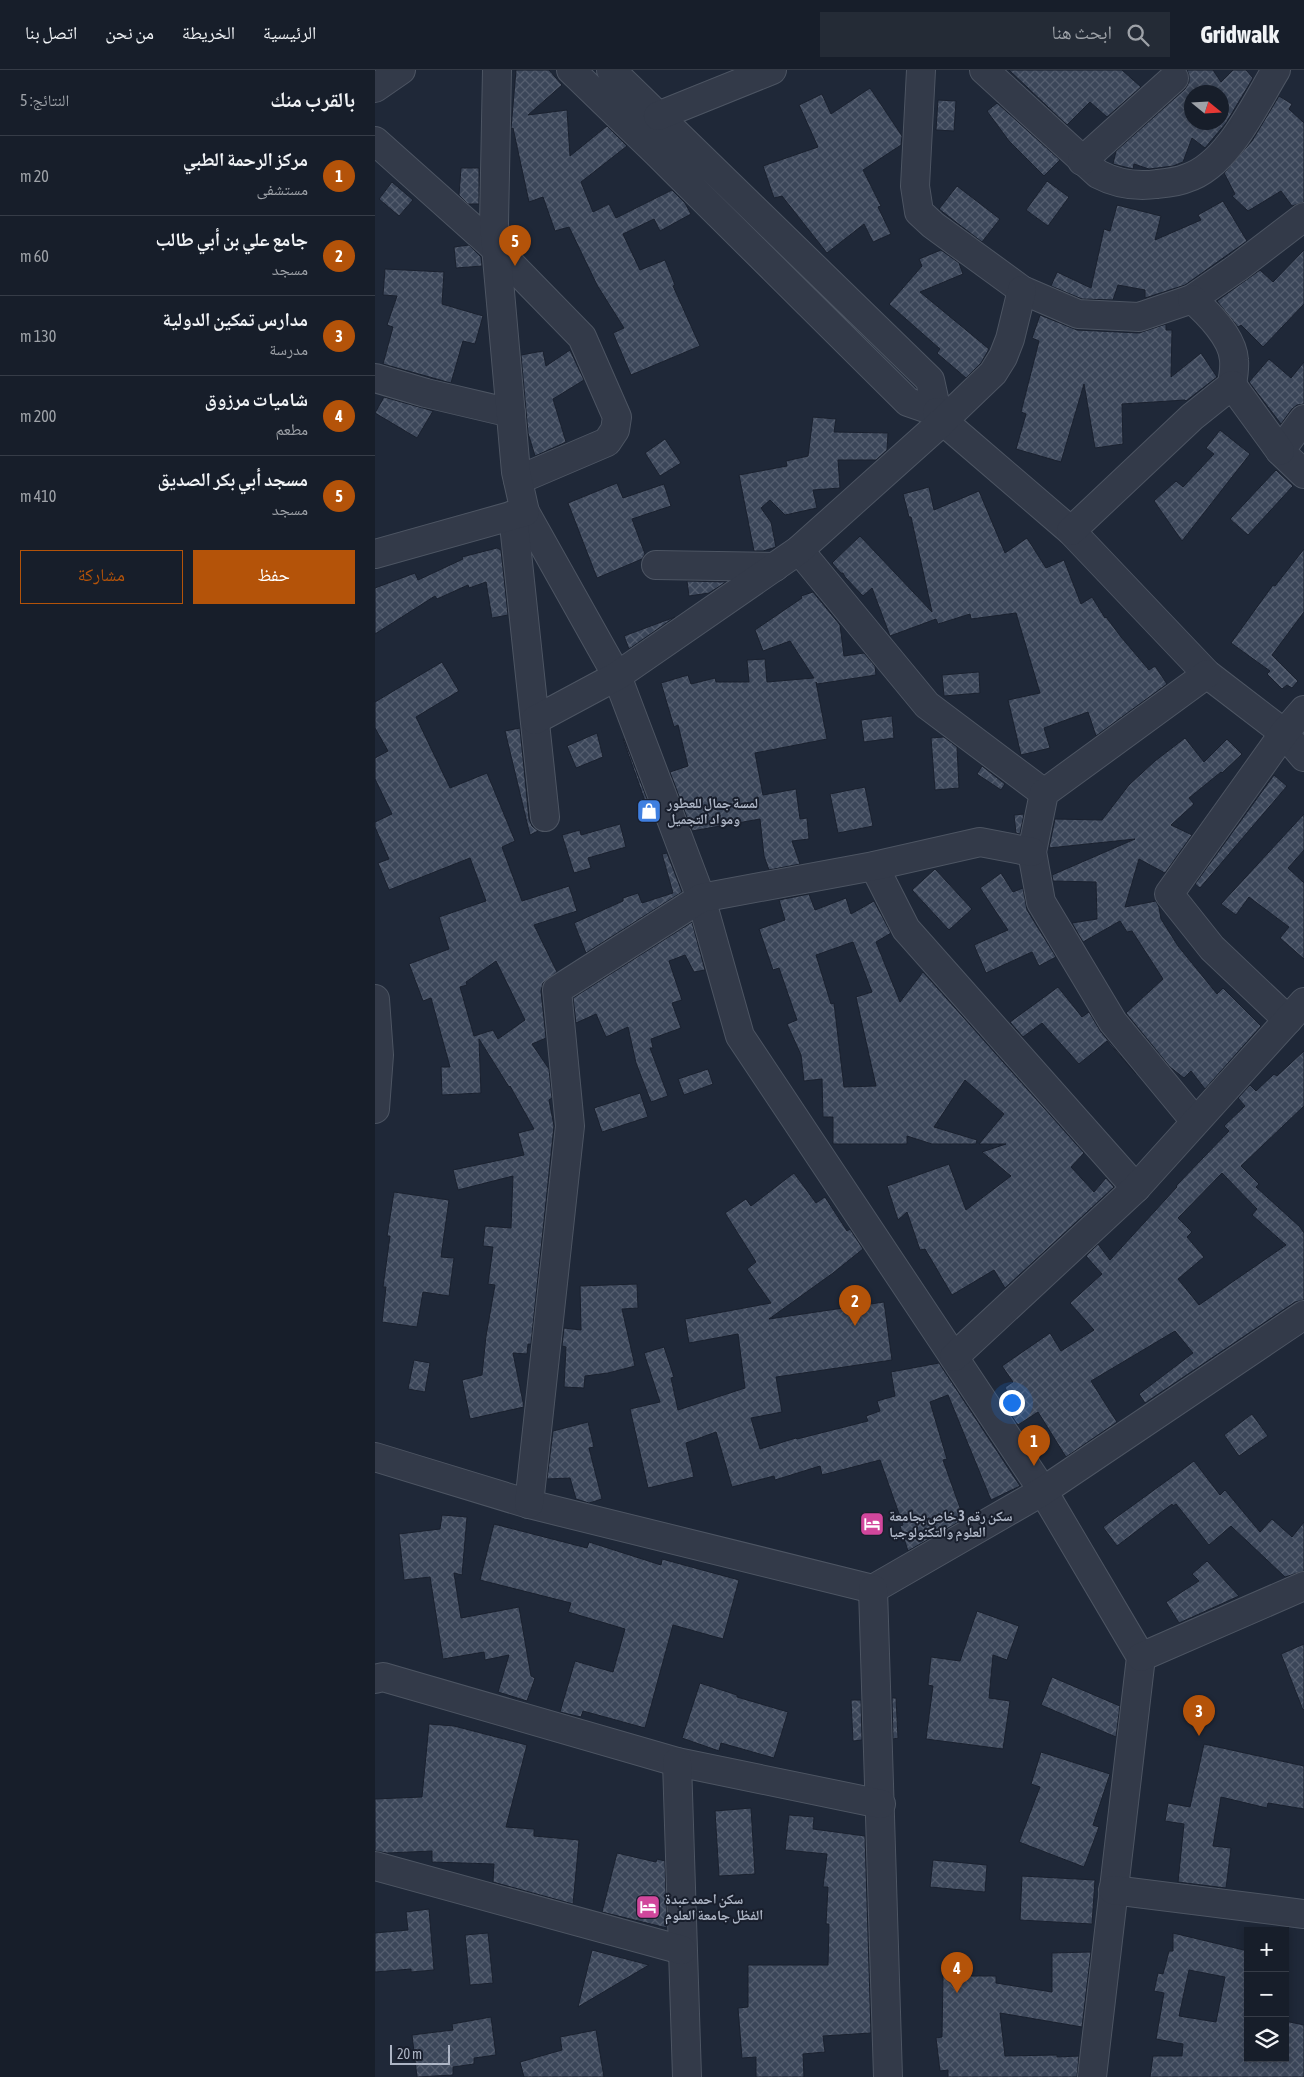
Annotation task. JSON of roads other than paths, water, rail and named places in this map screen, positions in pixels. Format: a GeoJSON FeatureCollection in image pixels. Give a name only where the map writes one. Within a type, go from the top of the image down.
{"type":"FeatureCollection","features":[{"type":"Feature","properties":{"kind":"street"},"geometry":{"type":"LineString","coordinates":[[375,88],[401,70]]}},
{"type":"Feature","properties":{"kind":"street"},"geometry":{"type":"LineString","coordinates":[[497,70],[494,224],[518,480],[535,720],[545,817]]}},
{"type":"Feature","properties":{"kind":"street"},"geometry":{"type":"LineString","coordinates":[[571,70],[908,402],[940,416],[1071,531],[1207,674],[1284,733],[1304,757]]}},
{"type":"Feature","properties":{"kind":"street"},"geometry":{"type":"LineString","coordinates":[[611,70],[930,380],[940,416]]}},
{"type":"Feature","properties":{"kind":"street"},"geometry":{"type":"LineString","coordinates":[[658,116],[772,70]]}},
{"type":"Feature","properties":{"kind":"street"},"geometry":{"type":"LineString","coordinates":[[921,70],[915,186],[919,212],[933,225],[1022,290],[1079,314],[1139,317],[1192,299],[1304,218]]}},
{"type":"Feature","properties":{"kind":"street"},"geometry":{"type":"LineString","coordinates":[[984,70],[1098,174],[1113,181],[1130,185],[1167,183],[1189,178],[1209,166],[1236,137],[1276,70]]}},
{"type":"Feature","properties":{"kind":"street"},"geometry":{"type":"LineString","coordinates":[[1082,161],[1174,78]]}},
{"type":"Feature","properties":{"kind":"street"},"geometry":{"type":"LineString","coordinates":[[375,141],[497,249],[582,337],[617,417],[615,430],[607,442],[518,480]]}},
{"type":"Feature","properties":{"kind":"street"},"geometry":{"type":"LineString","coordinates":[[535,720],[617,676],[799,550],[940,416],[993,373],[1003,357],[1010,340],[1022,290]]}},
{"type":"Feature","properties":{"kind":"street"},"geometry":{"type":"LineString","coordinates":[[1192,299],[1206,311],[1225,334],[1234,359],[1232,385],[1280,452],[1304,474]]}},
{"type":"Feature","properties":{"kind":"street"},"geometry":{"type":"LineString","coordinates":[[375,378],[426,393],[511,413]]}},
{"type":"Feature","properties":{"kind":"street"},"geometry":{"type":"LineString","coordinates":[[1071,531],[1192,417],[1232,385]]}},
{"type":"Feature","properties":{"kind":"street"},"geometry":{"type":"LineString","coordinates":[[1280,452],[1304,420]]}},
{"type":"Feature","properties":{"kind":"street"},"geometry":{"type":"LineString","coordinates":[[375,554],[519,514]]}},
{"type":"Feature","properties":{"kind":"street"},"geometry":{"type":"LineString","coordinates":[[519,514],[617,676],[701,898],[740,1036],[1043,1491],[1141,1657],[1092,2077]]}},
{"type":"Feature","properties":{"kind":"street"},"geometry":{"type":"LineString","coordinates":[[799,550],[927,705],[1044,793]]}},
{"type":"Feature","properties":{"kind":"street"},"geometry":{"type":"LineString","coordinates":[[656,565],[775,567]]}},
{"type":"Feature","properties":{"kind":"street"},"geometry":{"type":"LineString","coordinates":[[1195,1121],[1108,1013],[1041,902],[1032,852],[1044,793],[1207,674]]}},
{"type":"Feature","properties":{"kind":"street"},"geometry":{"type":"LineString","coordinates":[[954,1357],[1136,1188],[1296,1011],[1213,948],[1169,894],[1284,733],[1304,710]]}},
{"type":"Feature","properties":{"kind":"street"},"geometry":{"type":"LineString","coordinates":[[529,1504],[570,1126],[557,990],[701,898],[874,866],[981,842],[1032,852]]}},
{"type":"Feature","properties":{"kind":"street"},"geometry":{"type":"LineString","coordinates":[[874,866],[906,929],[1136,1188]]}},
{"type":"Feature","properties":{"kind":"street"},"geometry":{"type":"LineString","coordinates":[[375,999],[379,1055],[375,1109]]}},
{"type":"Feature","properties":{"kind":"street"},"geometry":{"type":"LineString","coordinates":[[375,1457],[529,1504],[873,1589],[1043,1491],[1304,1315]]}},
{"type":"Feature","properties":{"kind":"street"},"geometry":{"type":"LineString","coordinates":[[1141,1657],[1304,1586]]}},
{"type":"Feature","properties":{"kind":"street"},"geometry":{"type":"LineString","coordinates":[[873,1589],[888,2077]]}},
{"type":"Feature","properties":{"kind":"street"},"geometry":{"type":"LineString","coordinates":[[375,1679],[383,1677],[677,1762],[881,1804]]}},
{"type":"Feature","properties":{"kind":"street"},"geometry":{"type":"LineString","coordinates":[[677,1762],[687,2077]]}},
{"type":"Feature","properties":{"kind":"street"},"geometry":{"type":"LineString","coordinates":[[375,1866],[682,1950]]}},
{"type":"Feature","properties":{"kind":"street"},"geometry":{"type":"LineString","coordinates":[[1113,1890],[1304,1914]]}},
{"type":"Feature","properties":{"kind":"place","name":"مسجد أبي بكر الصديق"},"geometry":{"type":"Point","coordinates":[515,266]}},
{"type":"Feature","properties":{"kind":"place","name":"لمسة جمال للعطور ومواد التجميل"},"geometry":{"type":"Point","coordinates":[649,811]}},
{"type":"Feature","properties":{"kind":"place","name":"جامع علي بن أبي طالب"},"geometry":{"type":"Point","coordinates":[855,1326]}},
{"type":"Feature","properties":{"kind":"place","name":"مركز الرحمة الطبي"},"geometry":{"type":"Point","coordinates":[1034,1466]}},
{"type":"Feature","properties":{"kind":"place","name":"سكن رقم 3 خاص بجامعة العلوم والتكنولوجيا"},"geometry":{"type":"Point","coordinates":[872,1524]}},
{"type":"Feature","properties":{"kind":"place","name":"مدارس تمكين الدولية"},"geometry":{"type":"Point","coordinates":[1199,1736]}},
{"type":"Feature","properties":{"kind":"place","name":"سكن احمد عبدة الفظل جامعة العلوم"},"geometry":{"type":"Point","coordinates":[648,1907]}},
{"type":"Feature","properties":{"kind":"place","name":"شاميات مرزوق"},"geometry":{"type":"Point","coordinates":[957,1993]}}]}
